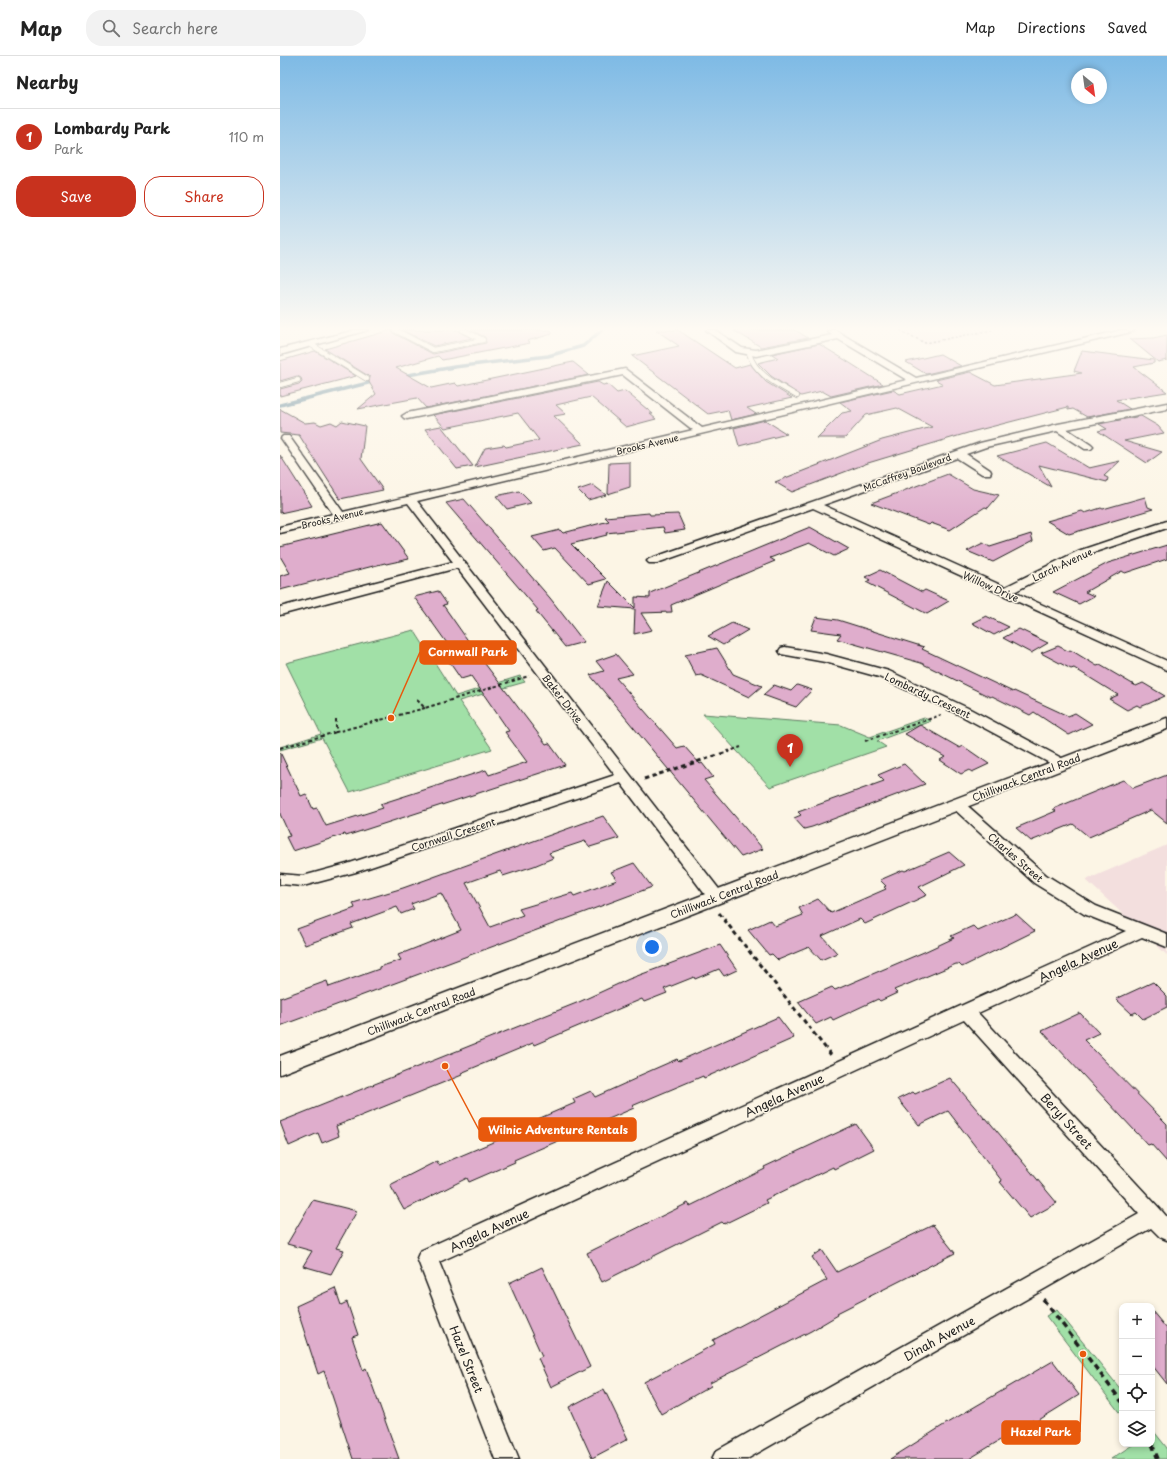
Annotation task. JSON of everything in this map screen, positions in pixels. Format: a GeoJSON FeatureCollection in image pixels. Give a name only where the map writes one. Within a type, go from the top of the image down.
{"type":"FeatureCollection","features":[{"type":"Feature","properties":{"kind":"street"},"geometry":{"type":"LineString","coordinates":[[407,416],[509,395]]}},
{"type":"Feature","properties":{"kind":"street"},"geometry":{"type":"LineString","coordinates":[[655,395],[700,431]]}},
{"type":"Feature","properties":{"kind":"street","name":"Brooks Avenue"},"geometry":{"type":"LineString","coordinates":[[280,530],[853,395]]}},
{"type":"Feature","properties":{"kind":"street","name":"McCaffrey Boulevard"},"geometry":{"type":"LineString","coordinates":[[653,561],[983,445],[1058,427],[1165,408]]}},
{"type":"Feature","properties":{"kind":"street"},"geometry":{"type":"LineString","coordinates":[[1058,427],[1088,446]]}},
{"type":"Feature","properties":{"kind":"street"},"geometry":{"type":"LineString","coordinates":[[286,438],[340,516]]}},
{"type":"Feature","properties":{"kind":"street"},"geometry":{"type":"LineString","coordinates":[[958,454],[986,472]]}},
{"type":"Feature","properties":{"kind":"street","name":"Baker Drive"},"geometry":{"type":"LineString","coordinates":[[410,500],[627,780],[712,898]]}},
{"type":"Feature","properties":{"kind":"street","name":"Willow Drive"},"geometry":{"type":"LineString","coordinates":[[815,505],[1167,666]]}},
{"type":"Feature","properties":{"kind":"street","name":"Larch Avenue"},"geometry":{"type":"LineString","coordinates":[[1005,592],[1082,553],[1167,524]]}},
{"type":"Feature","properties":{"kind":"street"},"geometry":{"type":"LineString","coordinates":[[280,611],[460,564]]}},
{"type":"Feature","properties":{"kind":"street","name":"Lombardy Crescent"},"geometry":{"type":"LineString","coordinates":[[785,651],[826,658],[884,674],[958,709],[1062,764]]}},
{"type":"Feature","properties":{"kind":"street","name":"Chilliwack Central Road"},"geometry":{"type":"LineString","coordinates":[[280,1065],[1167,723]]}},
{"type":"Feature","properties":{"kind":"street","name":"Cornwall Crescent"},"geometry":{"type":"LineString","coordinates":[[280,879],[303,881],[351,868],[627,780]]}},
{"type":"Feature","properties":{"kind":"street","name":"Charles Street"},"geometry":{"type":"LineString","coordinates":[[957,804],[1040,879],[1090,910],[1167,941]]}},
{"type":"Feature","properties":{"kind":"street","name":"Angela Avenue"},"geometry":{"type":"LineString","coordinates":[[427,1258],[1141,931]]}},
{"type":"Feature","properties":{"kind":"street","name":"Beryl Street"},"geometry":{"type":"LineString","coordinates":[[966,1011],[1160,1224]]}},
{"type":"Feature","properties":{"kind":"street","name":"Dinah Avenue"},"geometry":{"type":"LineString","coordinates":[[724,1459],[1032,1285],[1160,1224]]}},
{"type":"Feature","properties":{"kind":"street","name":"Hazel Street"},"geometry":{"type":"LineString","coordinates":[[427,1258],[507,1459]]}},
{"type":"Feature","properties":{"kind":"path"},"geometry":{"type":"LineString","coordinates":[[280,748],[425,708],[542,672]]}},
{"type":"Feature","properties":{"kind":"path"},"geometry":{"type":"LineString","coordinates":[[417,700],[425,708]]}},
{"type":"Feature","properties":{"kind":"path"},"geometry":{"type":"LineString","coordinates":[[865,741],[958,709]]}},
{"type":"Feature","properties":{"kind":"path"},"geometry":{"type":"LineString","coordinates":[[336,719],[336,732]]}},
{"type":"Feature","properties":{"kind":"path"},"geometry":{"type":"LineString","coordinates":[[627,780],[741,747]]}},
{"type":"Feature","properties":{"kind":"path"},"geometry":{"type":"LineString","coordinates":[[712,898],[841,1068]]}},
{"type":"Feature","properties":{"kind":"path"},"geometry":{"type":"LineString","coordinates":[[1032,1285],[1119,1398]]}},
{"type":"Feature","properties":{"kind":"path"},"geometry":{"type":"LineString","coordinates":[[1153,1447],[1158,1459]]}},
{"type":"Feature","properties":{"kind":"shaded area"},"geometry":{"type":"Polygon","coordinates":[[[1167,845],[1167,955],[1086,880],[1167,845]]]}},
{"type":"Feature","properties":{"kind":"green space"},"geometry":{"type":"Polygon","coordinates":[[[414,630],[456,696],[520,676],[525,682],[459,701],[492,749],[350,792],[322,738],[280,750],[280,747],[321,734],[286,663],[414,630]]]}},
{"type":"Feature","properties":{"kind":"green space"},"geometry":{"type":"Polygon","coordinates":[[[703,714],[841,725],[870,737],[924,718],[931,721],[877,741],[886,747],[770,787],[703,714]]]}},
{"type":"Feature","properties":{"kind":"green space"},"geometry":{"type":"Polygon","coordinates":[[[1057,1310],[1119,1387],[1119,1412],[1046,1316],[1057,1310]]]}},
{"type":"Feature","properties":{"kind":"green space"},"geometry":{"type":"Polygon","coordinates":[[[1155,1433],[1167,1448],[1167,1459],[1111,1459],[1129,1447],[1155,1447],[1155,1433]]]}},
{"type":"Feature","properties":{"kind":"building"},"geometry":{"type":"Polygon","coordinates":[[[374,395],[488,395],[426,408],[417,398],[358,409],[374,395]]]}},
{"type":"Feature","properties":{"kind":"building"},"geometry":{"type":"Polygon","coordinates":[[[531,395],[630,395],[653,414],[650,414],[656,419],[626,427],[591,397],[556,405],[566,414],[554,416],[583,444],[475,467],[485,448],[504,445],[506,447],[539,440],[518,413],[445,428],[433,415],[531,395]]]}},
{"type":"Feature","properties":{"kind":"building"},"geometry":{"type":"Polygon","coordinates":[[[684,395],[788,395],[792,398],[747,408],[756,414],[731,420],[728,410],[708,414],[684,395]]]}},
{"type":"Feature","properties":{"kind":"building"},"geometry":{"type":"Polygon","coordinates":[[[869,395],[1145,395],[1116,400],[1130,409],[1087,417],[1073,409],[1068,410],[1068,407],[971,432],[868,463],[792,492],[775,482],[882,440],[932,427],[897,408],[866,415],[845,438],[817,438],[842,413],[852,411],[840,402],[869,395]]]}},
{"type":"Feature","properties":{"kind":"building"},"geometry":{"type":"Polygon","coordinates":[[[280,409],[305,423],[315,422],[321,425],[331,422],[337,425],[342,421],[365,426],[361,459],[383,490],[340,499],[299,435],[280,433],[280,409]]]}},
{"type":"Feature","properties":{"kind":"building"},"geometry":{"type":"Polygon","coordinates":[[[1141,416],[1158,426],[1164,433],[1124,441],[1162,452],[1147,463],[1098,431],[1107,429],[1099,424],[1141,416]]]}},
{"type":"Feature","properties":{"kind":"building"},"geometry":{"type":"Polygon","coordinates":[[[765,420],[787,434],[739,446],[734,428],[765,420]]]}},
{"type":"Feature","properties":{"kind":"building"},"geometry":{"type":"Polygon","coordinates":[[[441,426],[473,466],[457,469],[425,429],[441,426]]]}},
{"type":"Feature","properties":{"kind":"building"},"geometry":{"type":"Polygon","coordinates":[[[1047,443],[1089,468],[1120,461],[1104,476],[1108,478],[1107,482],[1039,465],[1051,487],[997,456],[1047,443]]]}},
{"type":"Feature","properties":{"kind":"building"},"geometry":{"type":"Polygon","coordinates":[[[280,455],[299,485],[312,506],[280,513],[280,455]]]}},
{"type":"Feature","properties":{"kind":"building"},"geometry":{"type":"Polygon","coordinates":[[[630,462],[630,487],[608,494],[609,463],[630,462]]]}},
{"type":"Feature","properties":{"kind":"building"},"geometry":{"type":"Polygon","coordinates":[[[948,474],[973,489],[999,495],[988,508],[985,507],[950,530],[931,523],[929,525],[871,503],[948,474]]]}},
{"type":"Feature","properties":{"kind":"building"},"geometry":{"type":"Polygon","coordinates":[[[593,485],[606,495],[588,500],[578,490],[593,485]]]}},
{"type":"Feature","properties":{"kind":"building"},"geometry":{"type":"Polygon","coordinates":[[[519,491],[531,503],[507,509],[496,496],[519,491]]]}},
{"type":"Feature","properties":{"kind":"building"},"geometry":{"type":"Polygon","coordinates":[[[1145,497],[1148,507],[1153,509],[1069,534],[1047,521],[1082,511],[1085,513],[1101,508],[1103,509],[1145,497]]]}},
{"type":"Feature","properties":{"kind":"building"},"geometry":{"type":"Polygon","coordinates":[[[464,499],[550,598],[584,642],[565,647],[536,611],[538,610],[446,503],[464,499]]]}},
{"type":"Feature","properties":{"kind":"building"},"geometry":{"type":"Polygon","coordinates":[[[649,513],[650,515],[678,514],[685,530],[665,533],[663,527],[606,533],[607,535],[571,544],[606,579],[589,584],[555,548],[544,551],[532,537],[560,530],[563,533],[609,521],[605,517],[649,513]]]}},
{"type":"Feature","properties":{"kind":"building"},"geometry":{"type":"Polygon","coordinates":[[[382,522],[409,559],[385,563],[280,590],[280,576],[290,573],[280,556],[280,547],[382,522]]]}},
{"type":"Feature","properties":{"kind":"building"},"geometry":{"type":"Polygon","coordinates":[[[810,527],[849,549],[834,556],[809,543],[770,558],[775,561],[671,605],[672,612],[641,613],[652,630],[634,634],[635,609],[598,606],[608,581],[635,608],[635,597],[650,598],[650,593],[810,527]]]}},
{"type":"Feature","properties":{"kind":"building"},"geometry":{"type":"Polygon","coordinates":[[[1031,534],[1033,541],[993,562],[967,551],[983,543],[990,547],[1031,534]]]}},
{"type":"Feature","properties":{"kind":"building"},"geometry":{"type":"Polygon","coordinates":[[[1167,545],[1167,559],[1125,573],[1122,571],[1085,592],[1094,596],[1079,604],[1053,592],[1108,563],[1167,545]]]}},
{"type":"Feature","properties":{"kind":"building"},"geometry":{"type":"Polygon","coordinates":[[[880,570],[922,592],[925,590],[949,601],[927,614],[866,582],[870,580],[865,577],[880,570]]]}},
{"type":"Feature","properties":{"kind":"building"},"geometry":{"type":"Polygon","coordinates":[[[438,591],[447,604],[443,605],[476,652],[546,744],[549,743],[565,765],[346,836],[345,834],[293,851],[286,837],[290,836],[280,814],[280,752],[301,796],[306,794],[313,809],[317,808],[326,826],[383,808],[380,804],[486,770],[489,775],[527,762],[505,732],[509,731],[471,676],[461,679],[445,656],[454,653],[414,597],[438,591]]]}},
{"type":"Feature","properties":{"kind":"building"},"geometry":{"type":"Polygon","coordinates":[[[986,616],[1009,627],[994,635],[972,623],[986,616]]]}},
{"type":"Feature","properties":{"kind":"building"},"geometry":{"type":"Polygon","coordinates":[[[816,617],[838,620],[924,647],[922,649],[1013,692],[1014,691],[1068,716],[1075,713],[1092,724],[1069,735],[1034,712],[1030,715],[921,663],[837,639],[841,634],[811,630],[816,617]]]}},
{"type":"Feature","properties":{"kind":"building"},"geometry":{"type":"Polygon","coordinates":[[[732,623],[748,630],[723,645],[708,636],[732,623]]]}},
{"type":"Feature","properties":{"kind":"building"},"geometry":{"type":"Polygon","coordinates":[[[1019,629],[1048,643],[1031,653],[1003,638],[1019,629]]]}},
{"type":"Feature","properties":{"kind":"building"},"geometry":{"type":"Polygon","coordinates":[[[1058,646],[1074,652],[1097,666],[1100,665],[1136,686],[1143,683],[1165,696],[1140,707],[1137,705],[1127,710],[1109,699],[1118,695],[1074,668],[1071,669],[1041,653],[1058,646]]]}},
{"type":"Feature","properties":{"kind":"building"},"geometry":{"type":"Polygon","coordinates":[[[717,648],[733,674],[762,686],[749,697],[701,675],[696,676],[685,655],[717,648]]]}},
{"type":"Feature","properties":{"kind":"building"},"geometry":{"type":"Polygon","coordinates":[[[616,654],[633,674],[616,678],[677,748],[684,746],[700,764],[702,763],[713,777],[704,780],[763,849],[741,857],[590,675],[604,671],[596,661],[616,654]]]}},
{"type":"Feature","properties":{"kind":"building"},"geometry":{"type":"Polygon","coordinates":[[[774,685],[791,691],[797,685],[812,690],[796,707],[763,695],[774,685]]]}},
{"type":"Feature","properties":{"kind":"building"},"geometry":{"type":"Polygon","coordinates":[[[920,725],[960,748],[963,746],[989,764],[972,772],[969,770],[961,774],[940,760],[945,757],[905,734],[920,725]]]}},
{"type":"Feature","properties":{"kind":"building"},"geometry":{"type":"Polygon","coordinates":[[[904,764],[925,784],[812,827],[804,829],[794,818],[801,815],[798,812],[884,781],[878,775],[904,764]]]}},
{"type":"Feature","properties":{"kind":"building"},"geometry":{"type":"Polygon","coordinates":[[[1167,775],[1167,823],[1151,810],[1089,837],[1073,824],[1031,841],[1016,828],[1056,811],[1053,809],[1123,780],[1133,788],[1167,775]]]}},
{"type":"Feature","properties":{"kind":"building"},"geometry":{"type":"Polygon","coordinates":[[[603,816],[619,838],[590,847],[585,841],[549,853],[553,858],[534,866],[503,876],[500,871],[466,883],[490,927],[523,915],[519,909],[572,893],[574,896],[617,880],[611,872],[634,863],[652,887],[280,1026],[280,998],[327,981],[329,987],[379,969],[379,967],[401,960],[398,955],[461,930],[441,893],[411,904],[414,909],[401,914],[397,907],[351,924],[353,928],[305,945],[297,929],[355,908],[353,903],[403,888],[603,816]]]}},
{"type":"Feature","properties":{"kind":"building"},"geometry":{"type":"Polygon","coordinates":[[[949,852],[964,865],[919,887],[927,895],[865,924],[860,919],[822,936],[837,953],[821,960],[809,947],[778,960],[772,954],[769,955],[748,930],[770,920],[775,926],[803,915],[799,908],[818,899],[831,913],[886,889],[884,887],[886,886],[880,880],[949,852]]]}},
{"type":"Feature","properties":{"kind":"building"},"geometry":{"type":"Polygon","coordinates":[[[1016,914],[1035,931],[962,967],[959,964],[956,964],[894,990],[897,993],[880,1001],[878,999],[833,1020],[831,1017],[816,1024],[798,1002],[832,987],[835,990],[924,952],[954,938],[951,936],[973,926],[978,931],[1016,914]]]}},
{"type":"Feature","properties":{"kind":"building"},"geometry":{"type":"Polygon","coordinates":[[[720,945],[737,970],[724,976],[719,969],[695,979],[694,977],[664,989],[667,993],[644,1002],[642,999],[534,1045],[533,1043],[461,1073],[462,1075],[336,1126],[339,1136],[322,1143],[318,1133],[289,1146],[280,1122],[579,1002],[629,979],[720,945]]]}},
{"type":"Feature","properties":{"kind":"building"},"geometry":{"type":"Polygon","coordinates":[[[1153,982],[1167,996],[1167,1007],[1143,1019],[1136,1012],[1132,1014],[1116,999],[1153,982]]]}},
{"type":"Feature","properties":{"kind":"building"},"geometry":{"type":"Polygon","coordinates":[[[1080,1013],[1099,1033],[1084,1040],[1167,1124],[1167,1162],[1151,1144],[1148,1145],[1042,1031],[1080,1013]]]}},
{"type":"Feature","properties":{"kind":"building"},"geometry":{"type":"Polygon","coordinates":[[[778,1017],[794,1038],[704,1078],[703,1076],[632,1106],[634,1108],[514,1160],[515,1162],[469,1182],[467,1178],[404,1210],[390,1185],[437,1161],[439,1165],[519,1131],[517,1128],[575,1103],[573,1099],[591,1091],[595,1097],[677,1059],[679,1061],[778,1017]]]}},
{"type":"Feature","properties":{"kind":"building"},"geometry":{"type":"Polygon","coordinates":[[[950,1078],[985,1119],[986,1118],[1057,1203],[1030,1218],[1000,1182],[1002,1181],[948,1111],[919,1125],[898,1099],[913,1092],[915,1094],[950,1078]]]}},
{"type":"Feature","properties":{"kind":"building"},"geometry":{"type":"Polygon","coordinates":[[[856,1124],[874,1149],[765,1200],[767,1203],[724,1224],[722,1222],[602,1282],[587,1253],[688,1203],[690,1206],[765,1169],[764,1167],[856,1124]]]}},
{"type":"Feature","properties":{"kind":"building"},"geometry":{"type":"Polygon","coordinates":[[[313,1200],[357,1211],[336,1248],[344,1250],[331,1274],[303,1266],[312,1251],[287,1244],[313,1200]]]}},
{"type":"Feature","properties":{"kind":"building"},"geometry":{"type":"Polygon","coordinates":[[[933,1225],[955,1253],[837,1313],[838,1315],[811,1331],[710,1383],[711,1386],[661,1414],[644,1382],[715,1344],[713,1340],[827,1280],[812,1257],[822,1250],[837,1272],[933,1225]]]}},
{"type":"Feature","properties":{"kind":"building"},"geometry":{"type":"Polygon","coordinates":[[[542,1267],[590,1367],[551,1387],[538,1358],[542,1356],[509,1283],[542,1267]]]}},
{"type":"Feature","properties":{"kind":"building"},"geometry":{"type":"Polygon","coordinates":[[[335,1288],[341,1305],[347,1302],[358,1335],[352,1337],[363,1370],[366,1368],[399,1459],[353,1459],[324,1371],[318,1374],[296,1306],[335,1288]]]}},
{"type":"Feature","properties":{"kind":"building"},"geometry":{"type":"Polygon","coordinates":[[[1155,1315],[1167,1329],[1167,1384],[1155,1369],[1155,1315]]]}},
{"type":"Feature","properties":{"kind":"building"},"geometry":{"type":"Polygon","coordinates":[[[1053,1361],[1079,1395],[1034,1423],[1033,1420],[969,1459],[890,1459],[947,1423],[1053,1361]]]}},
{"type":"Feature","properties":{"kind":"building"},"geometry":{"type":"Polygon","coordinates":[[[604,1389],[628,1439],[592,1458],[569,1407],[604,1389]]]}},
{"type":"Feature","properties":{"kind":"waterway"},"geometry":{"type":"LineString","coordinates":[[280,405],[318,395]]}},
{"type":"Feature","properties":{"kind":"place","name":"Cornwall Park"},"geometry":{"type":"Point","coordinates":[391,718]}},
{"type":"Feature","properties":{"kind":"place","name":"Lombardy Park"},"geometry":{"type":"Point","coordinates":[790,767]}},
{"type":"Feature","properties":{"kind":"place","name":"Wilnic Adventure Rentals"},"geometry":{"type":"Point","coordinates":[445,1066]}},
{"type":"Feature","properties":{"kind":"place","name":"Hazel Park"},"geometry":{"type":"Point","coordinates":[1083,1354]}}]}
